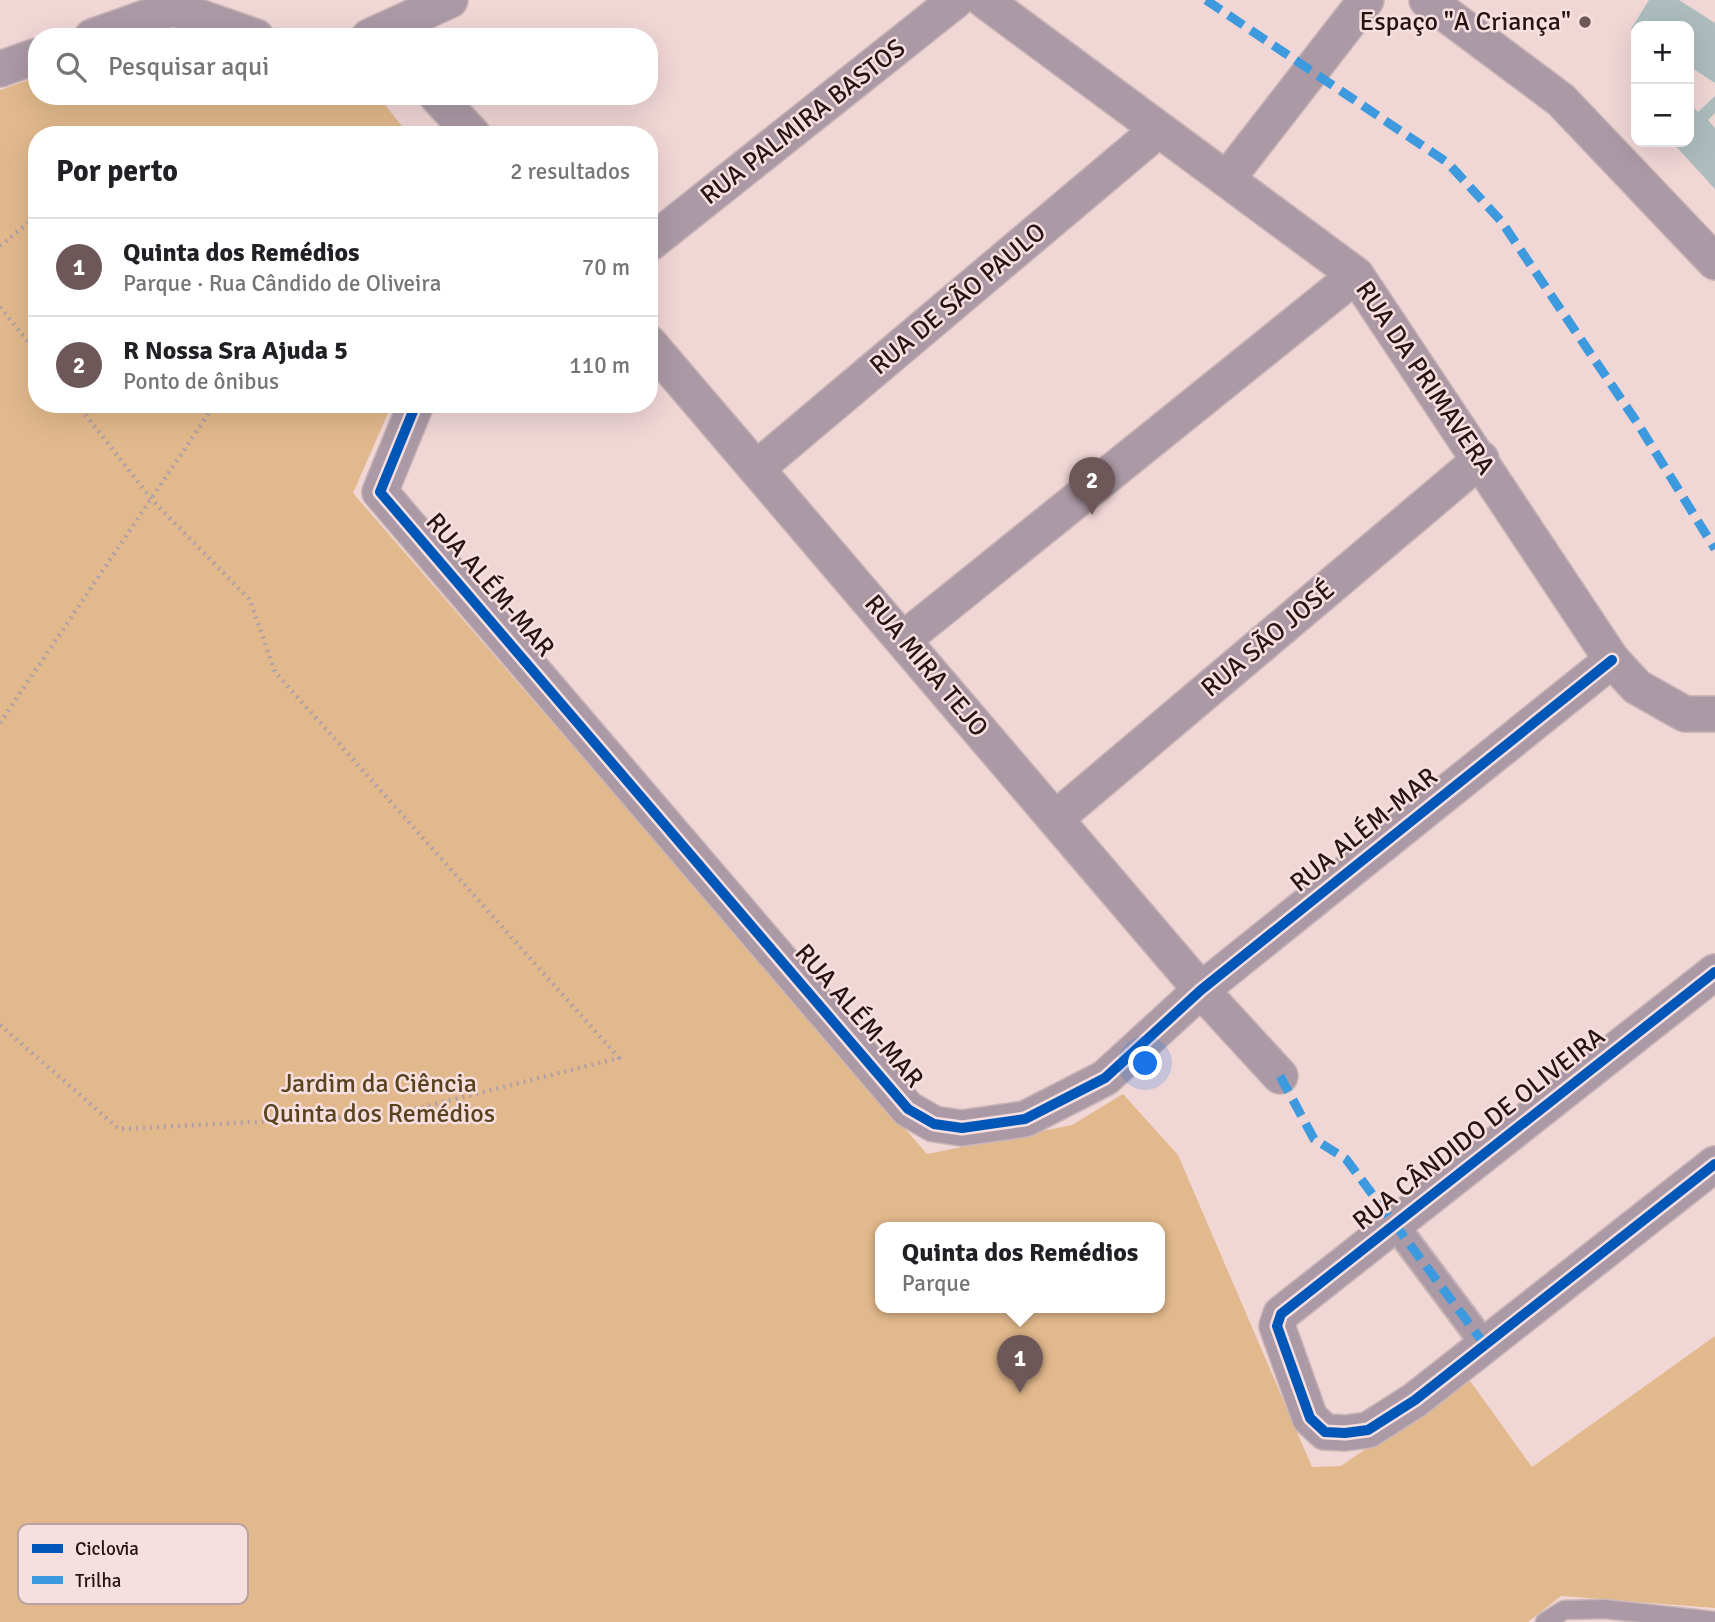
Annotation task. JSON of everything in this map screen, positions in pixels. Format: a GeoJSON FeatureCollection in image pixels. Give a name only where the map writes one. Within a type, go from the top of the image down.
{"type":"FeatureCollection","features":[{"type":"Feature","properties":{"kind":"street"},"geometry":{"type":"LineString","coordinates":[[393,28],[450,0]]}},
{"type":"Feature","properties":{"kind":"street","name":"RUA PALMIRA BASTOS"},"geometry":{"type":"LineString","coordinates":[[658,237],[956,0]]}},
{"type":"Feature","properties":{"kind":"street","name":"RUA DA PRIMAVERA"},"geometry":{"type":"LineString","coordinates":[[984,0],[1356,275],[1612,660],[1637,687],[1685,714],[1715,714]]}},
{"type":"Feature","properties":{"kind":"street"},"geometry":{"type":"LineString","coordinates":[[1227,179],[1366,0]]}},
{"type":"Feature","properties":{"kind":"street"},"geometry":{"type":"LineString","coordinates":[[1427,0],[1561,100],[1715,261]]}},
{"type":"Feature","properties":{"kind":"street"},"geometry":{"type":"LineString","coordinates":[[116,28],[179,4],[235,28]]}},
{"type":"Feature","properties":{"kind":"street"},"geometry":{"type":"LineString","coordinates":[[0,69],[28,59]]}},
{"type":"Feature","properties":{"kind":"street"},"geometry":{"type":"LineString","coordinates":[[445,105],[465,126]]}},
{"type":"Feature","properties":{"kind":"street","name":"RUA DE SÃO PAULO"},"geometry":{"type":"LineString","coordinates":[[757,468],[1158,130]]}},
{"type":"Feature","properties":{"kind":"street"},"geometry":{"type":"LineString","coordinates":[[904,639],[1356,275]]}},
{"type":"Feature","properties":{"kind":"street","name":"RUA MIRA TEJO"},"geometry":{"type":"LineString","coordinates":[[658,353],[1201,990],[1280,1076]]}},
{"type":"Feature","properties":{"kind":"street","name":"RUA ALÉM-MAR"},"geometry":{"type":"LineString","coordinates":[[412,413],[380,492],[908,1109],[934,1124],[962,1128],[1025,1119],[1105,1078],[1201,990],[1612,660]]}},
{"type":"Feature","properties":{"kind":"street","name":"RUA SÃO JOSÉ"},"geometry":{"type":"LineString","coordinates":[[1055,820],[1480,459]]}},
{"type":"Feature","properties":{"kind":"street","name":"RUA CÂNDIDO DE OLIVEIRA"},"geometry":{"type":"LineString","coordinates":[[1485,1345],[1415,1400],[1368,1430],[1325,1432],[1310,1418],[1277,1326],[1281,1314],[1715,972]]}},
{"type":"Feature","properties":{"kind":"street"},"geometry":{"type":"LineString","coordinates":[[1395,1225],[1485,1345],[1715,1164]]}},
{"type":"Feature","properties":{"kind":"lane"},"geometry":{"type":"LineString","coordinates":[[1545,1622],[1564,1610],[1604,1609],[1715,1621]]}},
{"type":"Feature","properties":{"kind":"path"},"geometry":{"type":"LineString","coordinates":[[0,246],[28,223]]}},
{"type":"Feature","properties":{"kind":"path"},"geometry":{"type":"LineString","coordinates":[[0,306],[28,342]]}},
{"type":"Feature","properties":{"kind":"path"},"geometry":{"type":"LineString","coordinates":[[0,1025],[119,1129],[391,1115],[619,1058],[275,672],[250,600],[153,501],[84,413]]}},
{"type":"Feature","properties":{"kind":"path"},"geometry":{"type":"LineString","coordinates":[[0,723],[153,501],[209,413]]}},
{"type":"Feature","properties":{"kind":"green space","name":"Jardim da Ciência Quinta dos Remédios"},"geometry":{"type":"Polygon","coordinates":[[[28,80],[28,105],[385,105],[402,126],[28,126],[28,413],[388,413],[353,493],[927,1154],[1072,1125],[1123,1094],[1178,1155],[1312,1467],[1341,1466],[1468,1378],[1532,1467],[1715,1336],[1715,1608],[1561,1596],[1528,1622],[0,1622],[0,90],[28,80]]]}},
{"type":"Feature","properties":{"kind":"building"},"geometry":{"type":"Polygon","coordinates":[[[1649,0],[1679,0],[1715,23],[1715,83],[1694,69],[1694,21],[1636,21],[1649,0]]]}},
{"type":"Feature","properties":{"kind":"building"},"geometry":{"type":"Polygon","coordinates":[[[1715,96],[1715,113],[1708,120],[1715,128],[1715,189],[1677,147],[1694,147],[1694,108],[1698,112],[1715,96]]]}},
{"type":"Feature","properties":{"kind":"marked path"},"geometry":{"type":"LineString","coordinates":[[1206,0],[1448,163],[1501,221],[1638,424],[1715,549]]}},
{"type":"Feature","properties":{"kind":"marked path"},"geometry":{"type":"LineString","coordinates":[[1280,1076],[1314,1139],[1346,1159],[1485,1345]]}},
{"type":"Feature","properties":{"kind":"cycle path"},"geometry":{"type":"LineString","coordinates":[[412,413],[380,492],[908,1109],[934,1124],[962,1128],[1025,1119],[1105,1078],[1201,990],[1612,660]]}},
{"type":"Feature","properties":{"kind":"cycle path"},"geometry":{"type":"LineString","coordinates":[[1715,972],[1281,1314],[1277,1326],[1310,1418],[1325,1432],[1368,1430],[1415,1400],[1715,1164]]}},
{"type":"Feature","properties":{"kind":"place","name":"Espaço \"A Criança\""},"geometry":{"type":"Point","coordinates":[1585,22]}},
{"type":"Feature","properties":{"kind":"place","name":"R Nossa Sra Ajuda 5"},"geometry":{"type":"Point","coordinates":[1092,515]}},
{"type":"Feature","properties":{"kind":"place","name":"Quinta dos Remédios"},"geometry":{"type":"Point","coordinates":[1020,1393]}}]}
